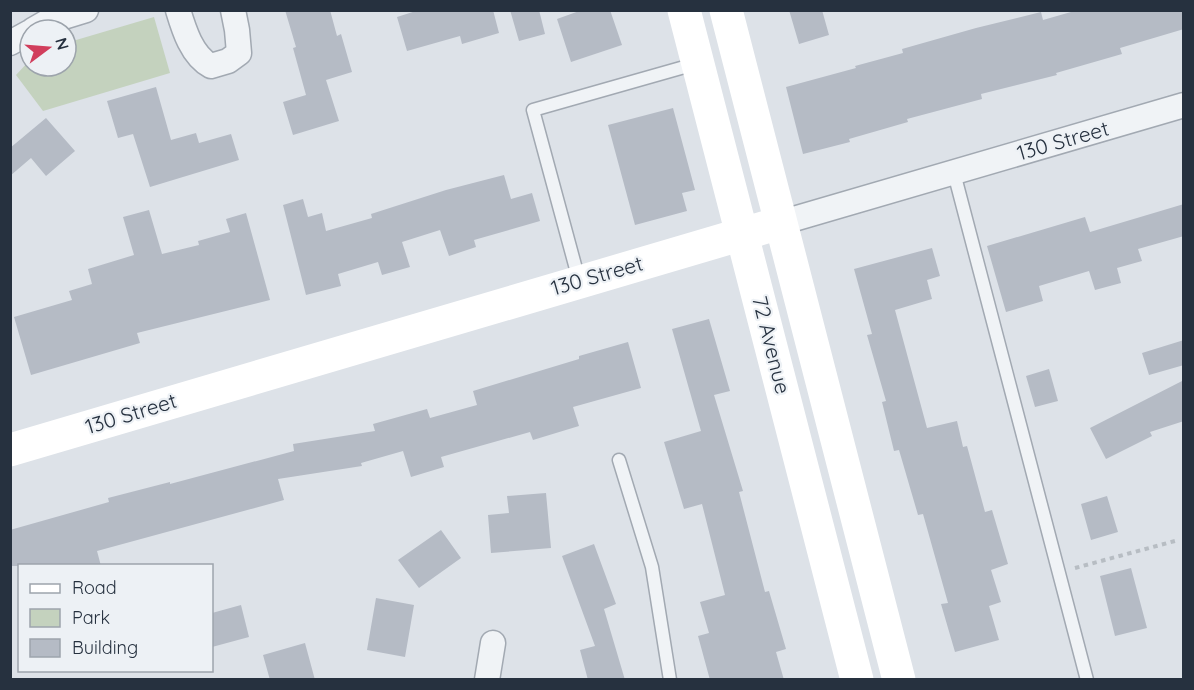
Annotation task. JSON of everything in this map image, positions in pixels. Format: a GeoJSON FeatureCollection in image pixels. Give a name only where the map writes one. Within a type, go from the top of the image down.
{"type":"FeatureCollection","features":[{"type":"Feature","properties":{"kind":"main road","name":"72 Avenue"},"geometry":{"type":"LineString","coordinates":[[684,10],[857,680]]}},
{"type":"Feature","properties":{"kind":"main road","name":"72 Avenue"},"geometry":{"type":"LineString","coordinates":[[726,10],[899,680]]}},
{"type":"Feature","properties":{"kind":"main road","name":"130 Street"},"geometry":{"type":"LineString","coordinates":[[10,450],[780,223]]}},
{"type":"Feature","properties":{"kind":"street"},"geometry":{"type":"LineString","coordinates":[[60,18],[86,10]]}},
{"type":"Feature","properties":{"kind":"street"},"geometry":{"type":"LineString","coordinates":[[178,10],[191,45],[200,61],[211,66],[228,61],[239,53],[233,10]]}},
{"type":"Feature","properties":{"kind":"street","name":"130 Street"},"geometry":{"type":"LineString","coordinates":[[780,223],[1184,105]]}},
{"type":"Feature","properties":{"kind":"street"},"geometry":{"type":"LineString","coordinates":[[487,680],[493,643]]}},
{"type":"Feature","properties":{"kind":"lane"},"geometry":{"type":"LineString","coordinates":[[579,281],[533,110],[698,63]]}},
{"type":"Feature","properties":{"kind":"lane"},"geometry":{"type":"LineString","coordinates":[[954,173],[1087,680]]}},
{"type":"Feature","properties":{"kind":"lane"},"geometry":{"type":"LineString","coordinates":[[619,459],[652,567],[670,680]]}},
{"type":"Feature","properties":{"kind":"path"},"geometry":{"type":"LineString","coordinates":[[1059,572],[1175,541]]}},
{"type":"Feature","properties":{"kind":"green space"},"geometry":{"type":"Polygon","coordinates":[[[154,17],[170,73],[43,111],[18,78],[78,78],[78,39],[154,17]]]}},
{"type":"Feature","properties":{"kind":"building"},"geometry":{"type":"Polygon","coordinates":[[[285,10],[330,10],[337,36],[341,34],[352,72],[326,80],[339,121],[293,135],[283,102],[306,95],[293,48],[296,47],[285,10]]]}},
{"type":"Feature","properties":{"kind":"building"},"geometry":{"type":"Polygon","coordinates":[[[419,10],[493,10],[499,33],[462,44],[460,36],[407,51],[397,17],[419,10]]]}},
{"type":"Feature","properties":{"kind":"building"},"geometry":{"type":"Polygon","coordinates":[[[510,10],[539,10],[545,34],[519,41],[510,10]]]}},
{"type":"Feature","properties":{"kind":"building"},"geometry":{"type":"Polygon","coordinates":[[[582,10],[610,10],[622,45],[571,62],[557,19],[582,10]]]}},
{"type":"Feature","properties":{"kind":"building"},"geometry":{"type":"Polygon","coordinates":[[[789,10],[822,10],[829,35],[799,44],[789,10]]]}},
{"type":"Feature","properties":{"kind":"building"},"geometry":{"type":"Polygon","coordinates":[[[1078,10],[1184,10],[1184,29],[1120,48],[1122,54],[1056,73],[1057,75],[981,94],[982,99],[907,119],[908,122],[849,139],[850,142],[803,154],[786,87],[856,68],[855,66],[903,53],[902,49],[976,28],[1041,12],[1043,20],[1078,10]]]}},
{"type":"Feature","properties":{"kind":"building"},"geometry":{"type":"Polygon","coordinates":[[[156,87],[171,140],[196,133],[199,143],[231,134],[239,160],[150,187],[133,134],[118,138],[107,101],[156,87]]]}},
{"type":"Feature","properties":{"kind":"building"},"geometry":{"type":"Polygon","coordinates":[[[673,108],[695,190],[682,193],[687,211],[635,225],[608,125],[673,108]]]}},
{"type":"Feature","properties":{"kind":"building"},"geometry":{"type":"Polygon","coordinates":[[[46,118],[75,151],[46,176],[31,158],[10,176],[10,148],[46,118]]]}},
{"type":"Feature","properties":{"kind":"building"},"geometry":{"type":"Polygon","coordinates":[[[504,175],[511,199],[532,193],[540,221],[474,240],[476,247],[449,256],[440,230],[402,242],[410,267],[382,275],[378,262],[338,274],[341,286],[306,295],[283,205],[303,199],[308,217],[322,213],[326,231],[372,218],[371,214],[446,190],[504,175]]]}},
{"type":"Feature","properties":{"kind":"building"},"geometry":{"type":"Polygon","coordinates":[[[1184,204],[1184,236],[1138,249],[1142,261],[1117,268],[1121,283],[1095,290],[1089,271],[1039,286],[1043,301],[1006,312],[987,246],[1085,217],[1090,232],[1184,204]]]}},
{"type":"Feature","properties":{"kind":"building"},"geometry":{"type":"Polygon","coordinates":[[[149,210],[162,254],[199,245],[198,241],[230,232],[226,219],[246,213],[270,300],[137,333],[140,343],[31,375],[14,317],[72,300],[69,291],[92,284],[88,269],[134,255],[123,217],[149,210]]]}},
{"type":"Feature","properties":{"kind":"building"},"geometry":{"type":"Polygon","coordinates":[[[932,248],[940,276],[927,280],[932,299],[895,310],[927,428],[957,421],[963,447],[967,446],[985,512],[992,510],[1008,564],[991,570],[1001,602],[989,606],[999,640],[955,652],[941,604],[948,603],[923,514],[918,515],[899,450],[894,451],[882,402],[886,401],[867,335],[872,334],[854,269],[932,248]]]}},
{"type":"Feature","properties":{"kind":"building"},"geometry":{"type":"Polygon","coordinates":[[[709,319],[730,391],[714,395],[743,491],[739,492],[765,592],[769,591],[786,649],[776,652],[784,680],[710,680],[698,636],[709,633],[700,602],[725,595],[702,504],[684,509],[664,442],[701,431],[672,329],[709,319]]]}},
{"type":"Feature","properties":{"kind":"building"},"geometry":{"type":"Polygon","coordinates":[[[1184,340],[1184,365],[1149,375],[1142,353],[1184,340]]]}},
{"type":"Feature","properties":{"kind":"building"},"geometry":{"type":"Polygon","coordinates":[[[628,342],[641,388],[573,407],[579,426],[533,440],[530,432],[441,457],[444,467],[411,477],[403,451],[361,463],[362,466],[278,479],[284,500],[97,551],[100,564],[18,564],[18,566],[10,566],[10,530],[109,502],[108,498],[294,451],[293,444],[375,431],[373,424],[427,409],[430,418],[477,405],[473,391],[579,359],[579,356],[628,342]]]}},
{"type":"Feature","properties":{"kind":"building"},"geometry":{"type":"Polygon","coordinates":[[[1049,369],[1058,401],[1035,407],[1026,376],[1049,369]]]}},
{"type":"Feature","properties":{"kind":"building"},"geometry":{"type":"Polygon","coordinates":[[[1184,380],[1184,421],[1150,432],[1152,436],[1106,459],[1090,428],[1184,380]]]}},
{"type":"Feature","properties":{"kind":"building"},"geometry":{"type":"Polygon","coordinates":[[[546,493],[551,548],[491,553],[488,515],[509,513],[507,496],[546,493]]]}},
{"type":"Feature","properties":{"kind":"building"},"geometry":{"type":"Polygon","coordinates":[[[1107,496],[1118,532],[1091,540],[1081,504],[1107,496]]]}},
{"type":"Feature","properties":{"kind":"building"},"geometry":{"type":"Polygon","coordinates":[[[441,530],[461,558],[419,588],[398,560],[441,530]]]}},
{"type":"Feature","properties":{"kind":"building"},"geometry":{"type":"Polygon","coordinates":[[[594,544],[616,604],[604,609],[625,680],[588,680],[580,650],[595,646],[562,556],[594,544]]]}},
{"type":"Feature","properties":{"kind":"building"},"geometry":{"type":"Polygon","coordinates":[[[1131,568],[1147,628],[1115,636],[1100,576],[1131,568]]]}},
{"type":"Feature","properties":{"kind":"building"},"geometry":{"type":"Polygon","coordinates":[[[376,598],[414,605],[405,657],[367,650],[376,598]]]}},
{"type":"Feature","properties":{"kind":"building"},"geometry":{"type":"Polygon","coordinates":[[[241,605],[249,637],[213,647],[213,613],[241,605]]]}},
{"type":"Feature","properties":{"kind":"building"},"geometry":{"type":"Polygon","coordinates":[[[305,643],[315,680],[270,680],[263,655],[305,643]]]}}]}
